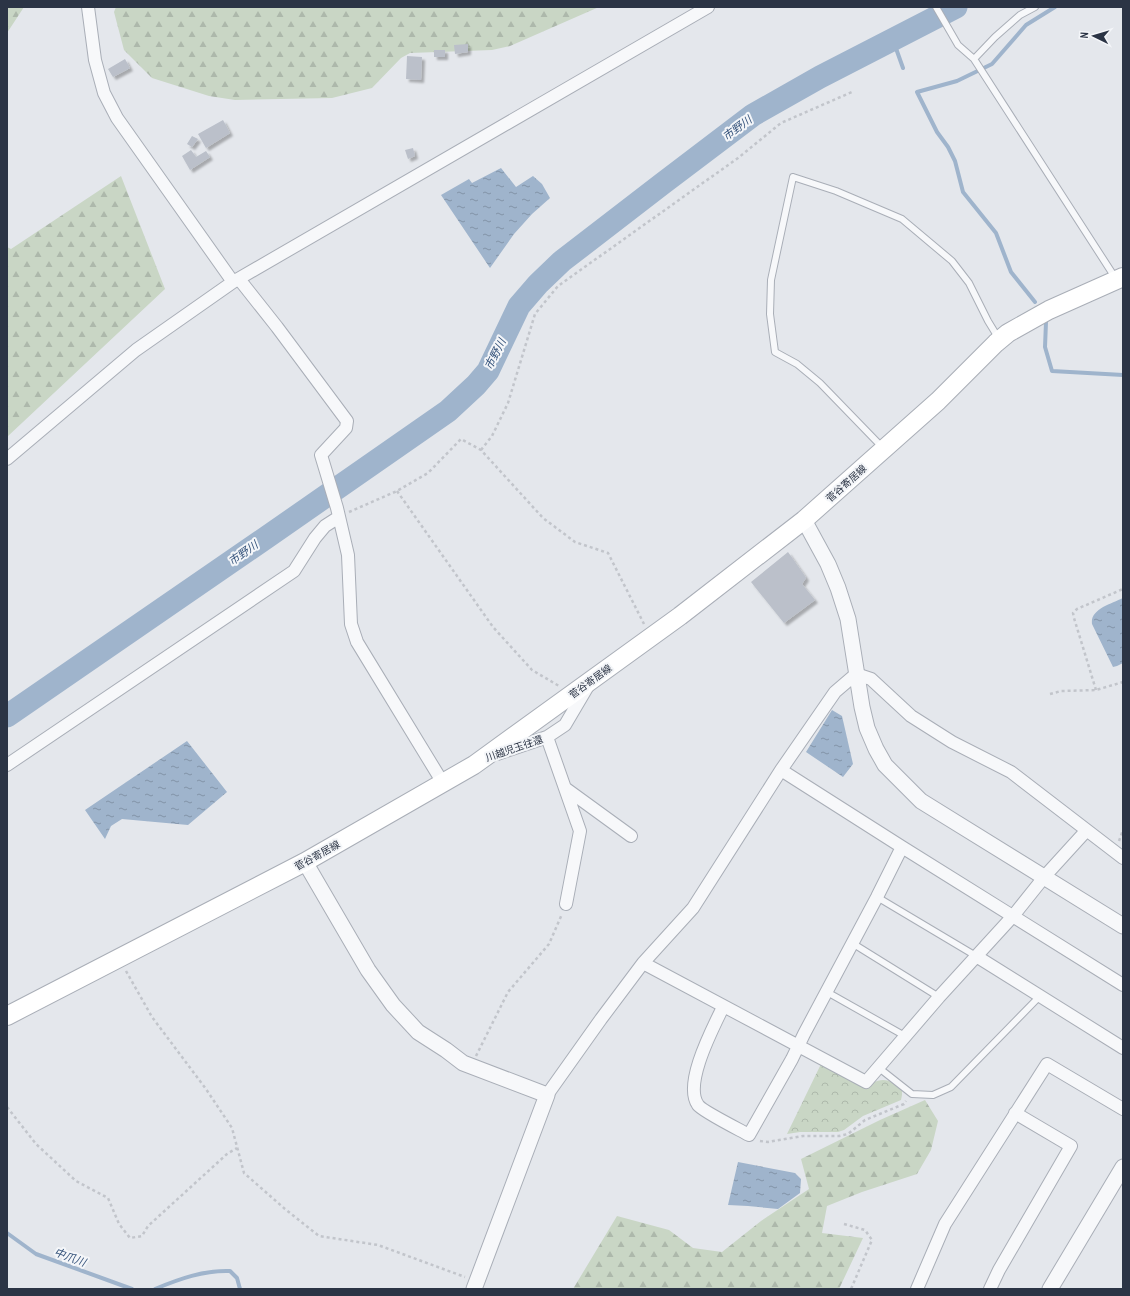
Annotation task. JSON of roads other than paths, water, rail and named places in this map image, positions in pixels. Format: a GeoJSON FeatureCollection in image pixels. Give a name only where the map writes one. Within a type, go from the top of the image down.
{"type":"FeatureCollection","features":[{"type":"Feature","properties":{"kind":"main road","name":"菅谷寄居線"},"geometry":{"type":"LineString","coordinates":[[7,1016],[306,862],[480,760],[680,616],[804,520],[938,401],[999,340],[1008,333],[1049,310],[1120,279]]}},
{"type":"Feature","properties":{"kind":"street"},"geometry":{"type":"LineString","coordinates":[[88,7],[95,60],[104,93],[117,118],[236,281],[277,327],[347,421],[346,428],[321,456],[338,512],[348,555],[351,624],[357,642],[443,783]]}},
{"type":"Feature","properties":{"kind":"street"},"geometry":{"type":"LineString","coordinates":[[7,459],[136,350],[236,281],[708,7]]}},
{"type":"Feature","properties":{"kind":"street"},"geometry":{"type":"LineString","coordinates":[[7,766],[294,571],[315,538],[338,512]]}},
{"type":"Feature","properties":{"kind":"street"},"geometry":{"type":"LineString","coordinates":[[804,520],[828,564],[838,588],[848,619],[856,674],[867,728],[876,749],[886,765],[921,801],[1045,876],[1123,926]]}},
{"type":"Feature","properties":{"kind":"street"},"geometry":{"type":"LineString","coordinates":[[475,1285],[547,1095],[601,1019],[643,964],[693,908],[781,770],[835,692],[856,674]]}},
{"type":"Feature","properties":{"kind":"street"},"geometry":{"type":"LineString","coordinates":[[856,674],[871,678],[911,716],[952,742],[1011,772],[1123,858]]}},
{"type":"Feature","properties":{"kind":"street","name":"川越児玉往還"},"geometry":{"type":"LineString","coordinates":[[480,760],[547,737],[565,725],[591,680]]}},
{"type":"Feature","properties":{"kind":"street"},"geometry":{"type":"LineString","coordinates":[[547,737],[580,831],[566,904]]}},
{"type":"Feature","properties":{"kind":"street"},"geometry":{"type":"LineString","coordinates":[[781,770],[902,848],[1123,985]]}},
{"type":"Feature","properties":{"kind":"street"},"geometry":{"type":"LineString","coordinates":[[565,788],[631,836]]}},
{"type":"Feature","properties":{"kind":"street"},"geometry":{"type":"LineString","coordinates":[[643,964],[866,1082],[1086,831]]}},
{"type":"Feature","properties":{"kind":"street"},"geometry":{"type":"LineString","coordinates":[[723,1006],[702,1053],[693,1086],[694,1098],[699,1106],[749,1135],[792,1059],[902,848]]}},
{"type":"Feature","properties":{"kind":"street"},"geometry":{"type":"LineString","coordinates":[[306,862],[368,970],[393,1005],[418,1032],[463,1063],[547,1095]]}},
{"type":"Feature","properties":{"kind":"street"},"geometry":{"type":"LineString","coordinates":[[976,956],[1123,1048]]}},
{"type":"Feature","properties":{"kind":"street"},"geometry":{"type":"LineString","coordinates":[[917,1289],[945,1224],[1047,1064],[1123,1109]]}},
{"type":"Feature","properties":{"kind":"street"},"geometry":{"type":"LineString","coordinates":[[990,1289],[999,1270],[1071,1146],[1015,1113]]}},
{"type":"Feature","properties":{"kind":"street"},"geometry":{"type":"LineString","coordinates":[[1050,1289],[1123,1167]]}},
{"type":"Feature","properties":{"kind":"lane"},"geometry":{"type":"LineString","coordinates":[[936,7],[958,45],[974,59],[1120,279]]}},
{"type":"Feature","properties":{"kind":"lane"},"geometry":{"type":"LineString","coordinates":[[974,59],[995,37],[1020,15],[1035,7]]}},
{"type":"Feature","properties":{"kind":"lane"},"geometry":{"type":"LineString","coordinates":[[884,449],[820,384],[797,364],[775,352],[770,314],[771,280],[793,177],[836,191],[902,219],[952,261],[968,283],[999,340]]}},
{"type":"Feature","properties":{"kind":"lane"},"geometry":{"type":"LineString","coordinates":[[877,897],[976,956]]}},
{"type":"Feature","properties":{"kind":"lane"},"geometry":{"type":"LineString","coordinates":[[852,943],[939,997]]}},
{"type":"Feature","properties":{"kind":"lane"},"geometry":{"type":"LineString","coordinates":[[827,992],[905,1036]]}},
{"type":"Feature","properties":{"kind":"lane"},"geometry":{"type":"LineString","coordinates":[[879,1068],[912,1094],[933,1095],[950,1087],[1040,996]]}},
{"type":"Feature","properties":{"kind":"water"},"geometry":{"type":"Polygon","coordinates":[[[501,168],[516,187],[533,176],[542,184],[550,198],[532,214],[514,234],[490,268],[441,195],[469,179],[472,183],[501,168]]]}},
{"type":"Feature","properties":{"kind":"water"},"geometry":{"type":"Polygon","coordinates":[[[1123,598],[1123,663],[1113,667],[1092,624],[1092,619],[1094,614],[1102,608],[1123,598]]]}},
{"type":"Feature","properties":{"kind":"water"},"geometry":{"type":"Polygon","coordinates":[[[832,710],[842,716],[853,764],[843,777],[806,752],[832,710]]]}},
{"type":"Feature","properties":{"kind":"water"},"geometry":{"type":"Polygon","coordinates":[[[187,741],[227,792],[188,825],[122,819],[111,826],[105,839],[85,810],[187,741]]]}},
{"type":"Feature","properties":{"kind":"water"},"geometry":{"type":"Polygon","coordinates":[[[738,1162],[795,1173],[801,1179],[800,1193],[778,1209],[728,1205],[738,1162]]]}},
{"type":"Feature","properties":{"kind":"waterway","name":"市野川"},"geometry":{"type":"LineString","coordinates":[[7,716],[448,411],[476,385],[488,371],[519,306],[538,284],[562,261],[753,115],[820,77],[956,7]]}},
{"type":"Feature","properties":{"kind":"waterway"},"geometry":{"type":"LineString","coordinates":[[1035,302],[1011,272],[996,233],[963,192],[955,161],[948,147],[937,132],[917,92],[957,81],[992,64],[1026,25],[1055,7]]}},
{"type":"Feature","properties":{"kind":"waterway"},"geometry":{"type":"LineString","coordinates":[[893,40],[903,68]]}},
{"type":"Feature","properties":{"kind":"waterway"},"geometry":{"type":"LineString","coordinates":[[1046,322],[1045,347],[1052,371],[1123,375]]}},
{"type":"Feature","properties":{"kind":"waterway","name":"中爪川"},"geometry":{"type":"LineString","coordinates":[[7,1233],[36,1254],[132,1289]]}},
{"type":"Feature","properties":{"kind":"waterway","name":"中爪川"},"geometry":{"type":"LineString","coordinates":[[155,1289],[192,1276],[220,1271],[230,1271],[237,1278],[240,1289]]}}]}
